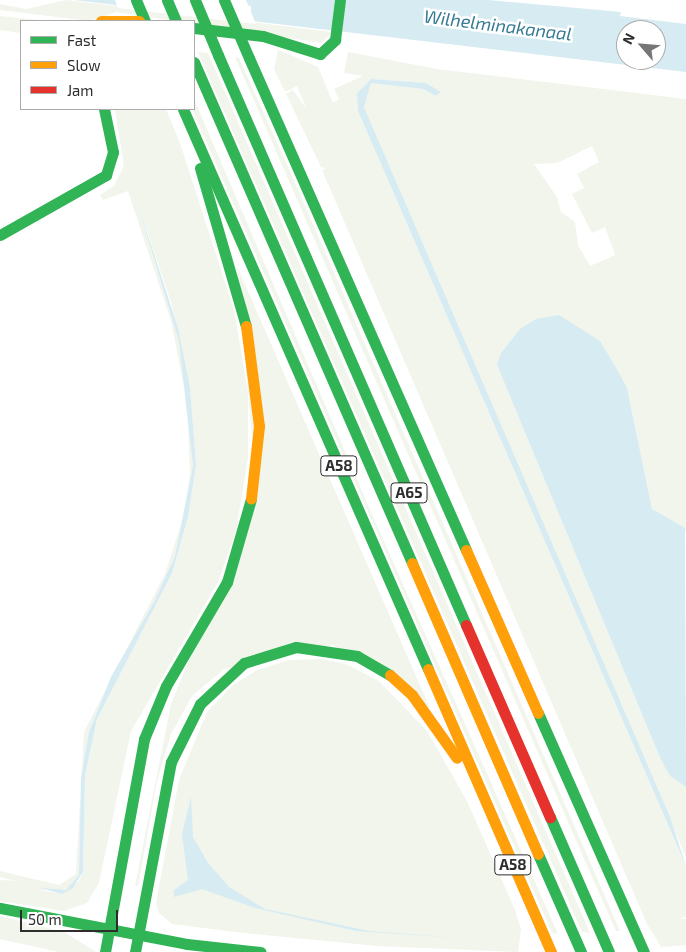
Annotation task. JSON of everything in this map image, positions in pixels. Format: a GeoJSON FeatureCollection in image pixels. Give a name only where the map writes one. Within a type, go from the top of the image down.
{"type":"FeatureCollection","features":[{"type":"Feature","properties":{"kind":"main road"},"geometry":{"type":"LineString","coordinates":[[136,0],[145,20]]}},
{"type":"Feature","properties":{"kind":"main road"},"geometry":{"type":"LineString","coordinates":[[167,0],[176,20]]}},
{"type":"Feature","properties":{"kind":"main road","name":"A65"},"geometry":{"type":"LineString","coordinates":[[195,0],[609,952]]}},
{"type":"Feature","properties":{"kind":"main road"},"geometry":{"type":"LineString","coordinates":[[224,0],[644,952]]}},
{"type":"Feature","properties":{"kind":"main road"},"geometry":{"type":"LineString","coordinates":[[195,28],[263,36],[320,54],[331,47],[337,31],[340,0]]}},
{"type":"Feature","properties":{"kind":"main road","name":"A65"},"geometry":{"type":"LineString","coordinates":[[195,64],[581,952]]}},
{"type":"Feature","properties":{"kind":"main road"},"geometry":{"type":"LineString","coordinates":[[0,234],[106,175],[113,152],[104,110]]}},
{"type":"Feature","properties":{"kind":"main road","name":"A58"},"geometry":{"type":"LineString","coordinates":[[183,110],[551,952]]}},
{"type":"Feature","properties":{"kind":"main road","name":"A58"},"geometry":{"type":"LineString","coordinates":[[108,930],[144,739],[166,686],[227,582],[243,536],[255,477],[258,426],[249,336],[203,186],[195,137]]}},
{"type":"Feature","properties":{"kind":"main road","name":"A58"},"geometry":{"type":"LineString","coordinates":[[138,934],[164,789],[181,737],[215,685],[258,657],[296,647],[321,648],[346,652],[380,668],[419,703],[483,796]]}},
{"type":"Feature","properties":{"kind":"main road"},"geometry":{"type":"LineString","coordinates":[[0,908],[108,930],[261,952]]}},
{"type":"Feature","properties":{"kind":"main road"},"geometry":{"type":"LineString","coordinates":[[105,952],[108,930]]}},
{"type":"Feature","properties":{"kind":"main road"},"geometry":{"type":"LineString","coordinates":[[135,952],[138,934]]}},
{"type":"Feature","properties":{"kind":"shaded area"},"geometry":{"type":"Polygon","coordinates":[[[66,0],[332,32],[322,43],[195,24],[195,20],[169,20],[116,12],[93,20],[82,20],[0,10],[0,4],[26,9],[66,0]]]}},
{"type":"Feature","properties":{"kind":"shaded area"},"geometry":{"type":"Polygon","coordinates":[[[0,16],[36,20],[20,20],[20,33],[0,30],[0,16]]]}},
{"type":"Feature","properties":{"kind":"shaded area"},"geometry":{"type":"Polygon","coordinates":[[[270,46],[318,67],[333,103],[339,99],[334,89],[363,76],[344,73],[348,52],[437,69],[686,99],[686,532],[652,509],[627,388],[497,365],[661,760],[670,776],[686,787],[686,857],[364,107],[371,83],[423,89],[436,96],[441,92],[426,83],[371,79],[357,93],[358,111],[686,866],[686,917],[678,918],[686,919],[686,945],[661,947],[647,924],[322,170],[326,168],[321,167],[286,94],[293,90],[306,108],[297,86],[285,92],[274,69],[278,50],[270,46]],[[592,146],[557,163],[534,164],[557,197],[561,212],[575,222],[578,245],[590,266],[615,255],[605,227],[592,233],[572,194],[584,188],[577,174],[599,162],[592,146]]]}},
{"type":"Feature","properties":{"kind":"shaded area"},"geometry":{"type":"Polygon","coordinates":[[[198,52],[208,53],[590,933],[582,932],[198,52]]]}},
{"type":"Feature","properties":{"kind":"shaded area"},"geometry":{"type":"Polygon","coordinates":[[[235,57],[239,58],[289,169],[620,931],[616,931],[589,870],[235,57]]]}},
{"type":"Feature","properties":{"kind":"shaded area"},"geometry":{"type":"Polygon","coordinates":[[[195,101],[371,512],[558,934],[552,933],[192,110],[195,110],[195,101]]]}},
{"type":"Feature","properties":{"kind":"shaded area"},"geometry":{"type":"Polygon","coordinates":[[[115,110],[166,110],[180,143],[234,310],[248,392],[248,458],[236,531],[218,582],[131,731],[99,883],[87,903],[64,911],[0,901],[0,880],[16,881],[0,877],[0,871],[59,885],[76,874],[81,789],[79,875],[66,890],[40,890],[61,894],[79,881],[83,872],[85,775],[97,719],[172,573],[188,517],[196,465],[190,387],[171,302],[134,192],[179,342],[184,389],[171,321],[128,191],[103,200],[100,195],[114,186],[124,166],[115,110]]]}},
{"type":"Feature","properties":{"kind":"shaded area"},"geometry":{"type":"Polygon","coordinates":[[[237,266],[430,708],[333,645],[224,669],[192,696],[171,734],[157,781],[138,886],[135,886],[171,704],[257,494],[237,266]]]}},
{"type":"Feature","properties":{"kind":"shaded area"},"geometry":{"type":"Polygon","coordinates":[[[188,419],[193,466],[185,508],[190,474],[188,419]]]}},
{"type":"Feature","properties":{"kind":"shaded area"},"geometry":{"type":"Polygon","coordinates":[[[182,521],[175,556],[154,602],[122,657],[165,574],[182,521]]]}},
{"type":"Feature","properties":{"kind":"shaded area"},"geometry":{"type":"Polygon","coordinates":[[[321,659],[346,664],[379,681],[427,731],[467,801],[515,910],[521,929],[518,952],[378,946],[244,933],[172,924],[159,913],[156,903],[179,780],[207,712],[233,685],[257,670],[289,660],[321,659]]]}},
{"type":"Feature","properties":{"kind":"shaded area"},"geometry":{"type":"Polygon","coordinates":[[[107,688],[89,732],[82,775],[84,732],[107,688]]]}},
{"type":"Feature","properties":{"kind":"shaded area"},"geometry":{"type":"Polygon","coordinates":[[[0,916],[64,932],[96,952],[59,952],[0,939],[0,916]]]}},
{"type":"Feature","properties":{"kind":"water","name":"Wilhelminakanaal"},"geometry":{"type":"Polygon","coordinates":[[[74,0],[157,0],[251,11],[251,6],[198,0],[488,0],[621,12],[620,16],[653,20],[616,20],[616,64],[74,0]]]}},
{"type":"Feature","properties":{"kind":"water"},"geometry":{"type":"Polygon","coordinates":[[[666,22],[686,24],[686,72],[666,70],[666,22]]]}},
{"type":"Feature","properties":{"kind":"water"},"geometry":{"type":"Polygon","coordinates":[[[371,79],[426,83],[441,92],[436,96],[423,89],[371,83],[364,107],[670,817],[686,866],[358,111],[357,93],[371,79]]]}},
{"type":"Feature","properties":{"kind":"water"},"geometry":{"type":"Polygon","coordinates":[[[134,192],[178,328],[190,387],[196,465],[188,517],[172,573],[97,719],[85,775],[83,872],[72,889],[61,894],[41,888],[66,890],[79,875],[81,778],[89,732],[111,677],[154,602],[175,556],[193,466],[179,342],[134,192]]]}},
{"type":"Feature","properties":{"kind":"water"},"geometry":{"type":"Polygon","coordinates":[[[559,315],[600,341],[615,366],[627,388],[652,509],[685,528],[686,787],[670,776],[661,760],[497,365],[501,353],[520,329],[536,319],[559,315]]]}},
{"type":"Feature","properties":{"kind":"water"},"geometry":{"type":"Polygon","coordinates":[[[191,797],[193,837],[208,863],[229,887],[265,909],[369,931],[458,938],[356,931],[255,908],[202,889],[174,897],[174,890],[188,880],[182,834],[191,797]]]}},
{"type":"Feature","properties":{"kind":"pier"},"geometry":{"type":"Polygon","coordinates":[[[115,0],[177,0],[249,9],[196,0],[246,0],[256,24],[118,8],[115,0]]]}},
{"type":"Feature","properties":{"kind":"traffic: fast"},"geometry":{"type":"LineString","coordinates":[[136,0],[145,20]]}},
{"type":"Feature","properties":{"kind":"traffic: fast"},"geometry":{"type":"LineString","coordinates":[[167,0],[176,20]]}},
{"type":"Feature","properties":{"kind":"traffic: fast"},"geometry":{"type":"LineString","coordinates":[[195,0],[218,55]]}},
{"type":"Feature","properties":{"kind":"traffic: fast"},"geometry":{"type":"LineString","coordinates":[[224,0],[249,58]]}},
{"type":"Feature","properties":{"kind":"traffic: fast"},"geometry":{"type":"LineString","coordinates":[[195,28],[263,36],[320,54],[335,40],[340,0]]}},
{"type":"Feature","properties":{"kind":"traffic: fast"},"geometry":{"type":"LineString","coordinates":[[218,55],[466,625]]}},
{"type":"Feature","properties":{"kind":"traffic: fast"},"geometry":{"type":"LineString","coordinates":[[249,58],[466,550]]}},
{"type":"Feature","properties":{"kind":"traffic: fast"},"geometry":{"type":"LineString","coordinates":[[195,64],[412,563]]}},
{"type":"Feature","properties":{"kind":"traffic: fast"},"geometry":{"type":"LineString","coordinates":[[0,235],[106,175],[113,152],[104,110]]}},
{"type":"Feature","properties":{"kind":"traffic: fast"},"geometry":{"type":"LineString","coordinates":[[183,110],[428,669]]}},
{"type":"Feature","properties":{"kind":"traffic: fast"},"geometry":{"type":"LineString","coordinates":[[200,168],[246,326]]}},
{"type":"Feature","properties":{"kind":"traffic: fast"},"geometry":{"type":"LineString","coordinates":[[105,952],[144,739],[166,686],[227,582],[251,499]]}},
{"type":"Feature","properties":{"kind":"traffic: fast"},"geometry":{"type":"LineString","coordinates":[[135,952],[171,762],[200,704],[244,663],[296,647],[357,656],[390,675]]}},
{"type":"Feature","properties":{"kind":"traffic: fast"},"geometry":{"type":"LineString","coordinates":[[538,713],[644,952]]}},
{"type":"Feature","properties":{"kind":"traffic: fast"},"geometry":{"type":"LineString","coordinates":[[550,817],[609,952]]}},
{"type":"Feature","properties":{"kind":"traffic: fast"},"geometry":{"type":"LineString","coordinates":[[538,854],[581,952]]}},
{"type":"Feature","properties":{"kind":"traffic: fast"},"geometry":{"type":"LineString","coordinates":[[0,908],[187,944],[261,952]]}},
{"type":"Feature","properties":{"kind":"traffic: slow"},"geometry":{"type":"LineString","coordinates":[[246,326],[259,426],[251,499]]}},
{"type":"Feature","properties":{"kind":"traffic: slow"},"geometry":{"type":"LineString","coordinates":[[466,550],[538,713]]}},
{"type":"Feature","properties":{"kind":"traffic: slow"},"geometry":{"type":"LineString","coordinates":[[412,563],[538,854]]}},
{"type":"Feature","properties":{"kind":"traffic: slow"},"geometry":{"type":"LineString","coordinates":[[428,669],[551,952]]}},
{"type":"Feature","properties":{"kind":"traffic: slow"},"geometry":{"type":"LineString","coordinates":[[390,675],[412,695],[457,758]]}},
{"type":"Feature","properties":{"kind":"traffic: jam"},"geometry":{"type":"LineString","coordinates":[[466,625],[550,817]]}}]}
